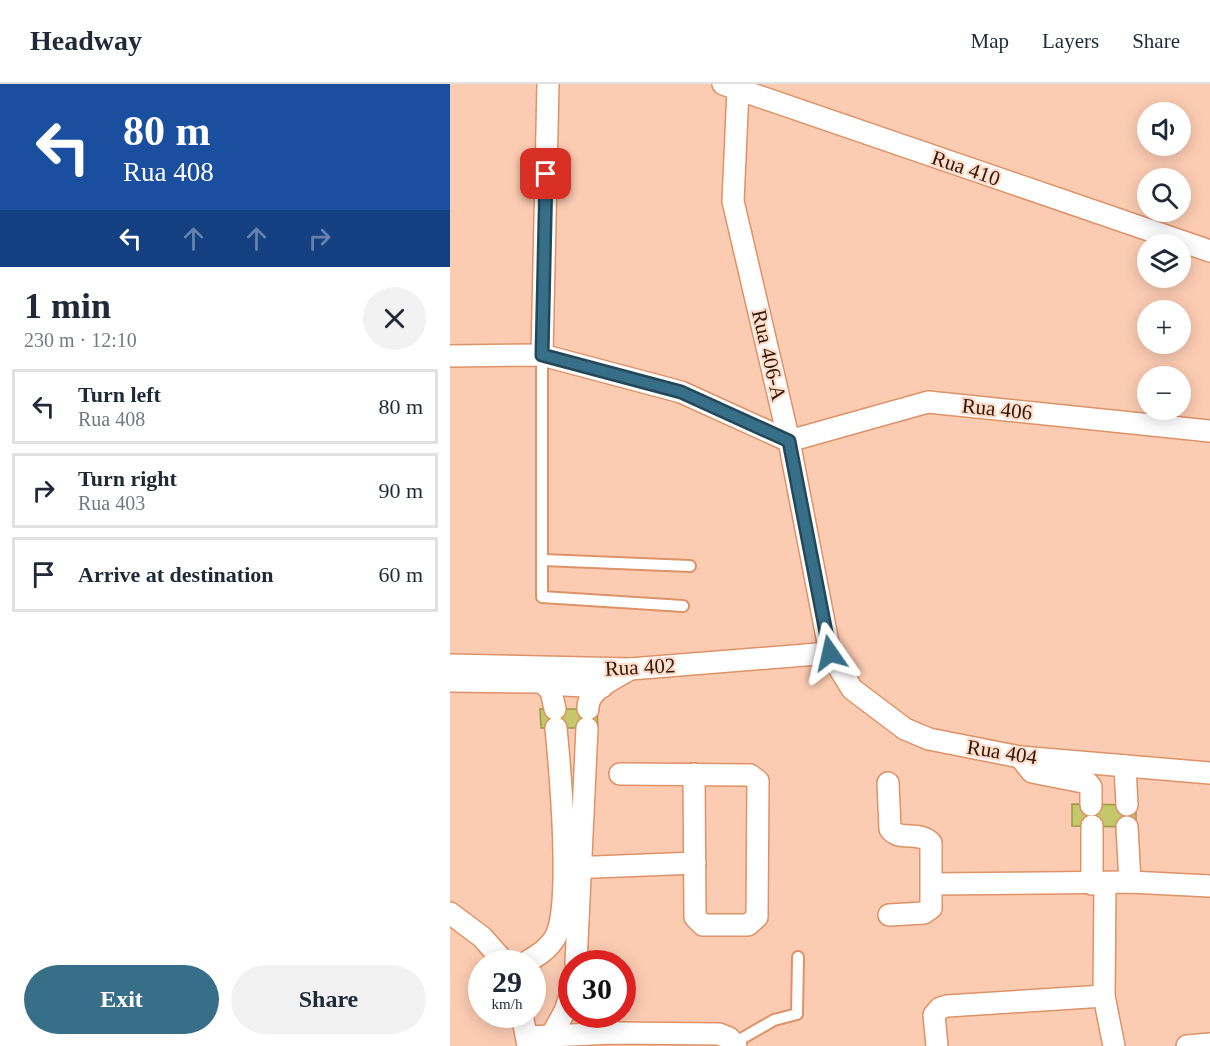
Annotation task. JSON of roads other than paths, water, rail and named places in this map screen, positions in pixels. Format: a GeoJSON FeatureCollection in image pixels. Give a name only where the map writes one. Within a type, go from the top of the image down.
{"type":"FeatureCollection","features":[{"type":"Feature","properties":{"kind":"street"},"geometry":{"type":"LineString","coordinates":[[542,355],[548,84]]}},
{"type":"Feature","properties":{"kind":"street","name":"Rua 410"},"geometry":{"type":"LineString","coordinates":[[730,87],[1210,251]]}},
{"type":"Feature","properties":{"kind":"street","name":"Rua 406-A"},"geometry":{"type":"LineString","coordinates":[[730,87],[733,201],[789,441],[830,653]]}},
{"type":"Feature","properties":{"kind":"street"},"geometry":{"type":"LineString","coordinates":[[450,356],[542,355],[681,392],[789,441]]}},
{"type":"Feature","properties":{"kind":"street","name":"Rua 406"},"geometry":{"type":"LineString","coordinates":[[789,441],[928,402],[1210,431]]}},
{"type":"Feature","properties":{"kind":"street","name":"Rua 402"},"geometry":{"type":"LineString","coordinates":[[450,665],[630,669],[830,653]]}},
{"type":"Feature","properties":{"kind":"street","name":"Rua 404"},"geometry":{"type":"LineString","coordinates":[[830,653],[852,689],[905,729],[929,739],[1020,757],[1126,774],[1210,773]]}},
{"type":"Feature","properties":{"kind":"street"},"geometry":{"type":"LineString","coordinates":[[544,950],[557,934],[573,868],[590,697],[630,669]]}},
{"type":"Feature","properties":{"kind":"street"},"geometry":{"type":"LineString","coordinates":[[450,681],[542,682],[602,687]]}},
{"type":"Feature","properties":{"kind":"street"},"geometry":{"type":"LineString","coordinates":[[546,684],[551,691],[556,719],[573,868],[576,950]]}},
{"type":"Feature","properties":{"kind":"street"},"geometry":{"type":"LineString","coordinates":[[1020,757],[1032,772],[1088,783],[1126,774],[1127,805]]}},
{"type":"Feature","properties":{"kind":"street"},"geometry":{"type":"LineString","coordinates":[[620,774],[694,774],[750,775],[758,781],[757,917],[748,925],[698,922],[695,917],[694,774]]}},
{"type":"Feature","properties":{"kind":"street"},"geometry":{"type":"LineString","coordinates":[[888,783],[890,829],[897,835],[923,836],[931,843],[932,884],[931,908],[924,914],[889,915]]}},
{"type":"Feature","properties":{"kind":"street"},"geometry":{"type":"LineString","coordinates":[[1088,783],[1091,788],[1091,804]]}},
{"type":"Feature","properties":{"kind":"street"},"geometry":{"type":"LineString","coordinates":[[1092,826],[1098,884],[1104,996],[1114,1046]]}},
{"type":"Feature","properties":{"kind":"street"},"geometry":{"type":"LineString","coordinates":[[1128,827],[1130,882]]}},
{"type":"Feature","properties":{"kind":"street"},"geometry":{"type":"LineString","coordinates":[[573,868],[695,863]]}},
{"type":"Feature","properties":{"kind":"street"},"geometry":{"type":"LineString","coordinates":[[932,884],[1130,882],[1210,886]]}},
{"type":"Feature","properties":{"kind":"street"},"geometry":{"type":"LineString","coordinates":[[450,913],[482,937],[494,950]]}},
{"type":"Feature","properties":{"kind":"street"},"geometry":{"type":"LineString","coordinates":[[937,1046],[934,1015],[940,1008],[1104,996]]}},
{"type":"Feature","properties":{"kind":"street"},"geometry":{"type":"LineString","coordinates":[[550,1038],[558,1024]]}},
{"type":"Feature","properties":{"kind":"street"},"geometry":{"type":"LineString","coordinates":[[610,1028],[614,1033]]}},
{"type":"Feature","properties":{"kind":"street"},"geometry":{"type":"LineString","coordinates":[[528,1042],[614,1033],[719,1034],[735,1045]]}},
{"type":"Feature","properties":{"kind":"street"},"geometry":{"type":"LineString","coordinates":[[1186,1046],[1210,1044]]}},
{"type":"Feature","properties":{"kind":"lane"},"geometry":{"type":"LineString","coordinates":[[542,355],[542,597],[683,606]]}},
{"type":"Feature","properties":{"kind":"lane"},"geometry":{"type":"LineString","coordinates":[[543,560],[690,566]]}},
{"type":"Feature","properties":{"kind":"lane"},"geometry":{"type":"LineString","coordinates":[[735,1045],[774,1020],[797,1014],[798,957]]}}]}
